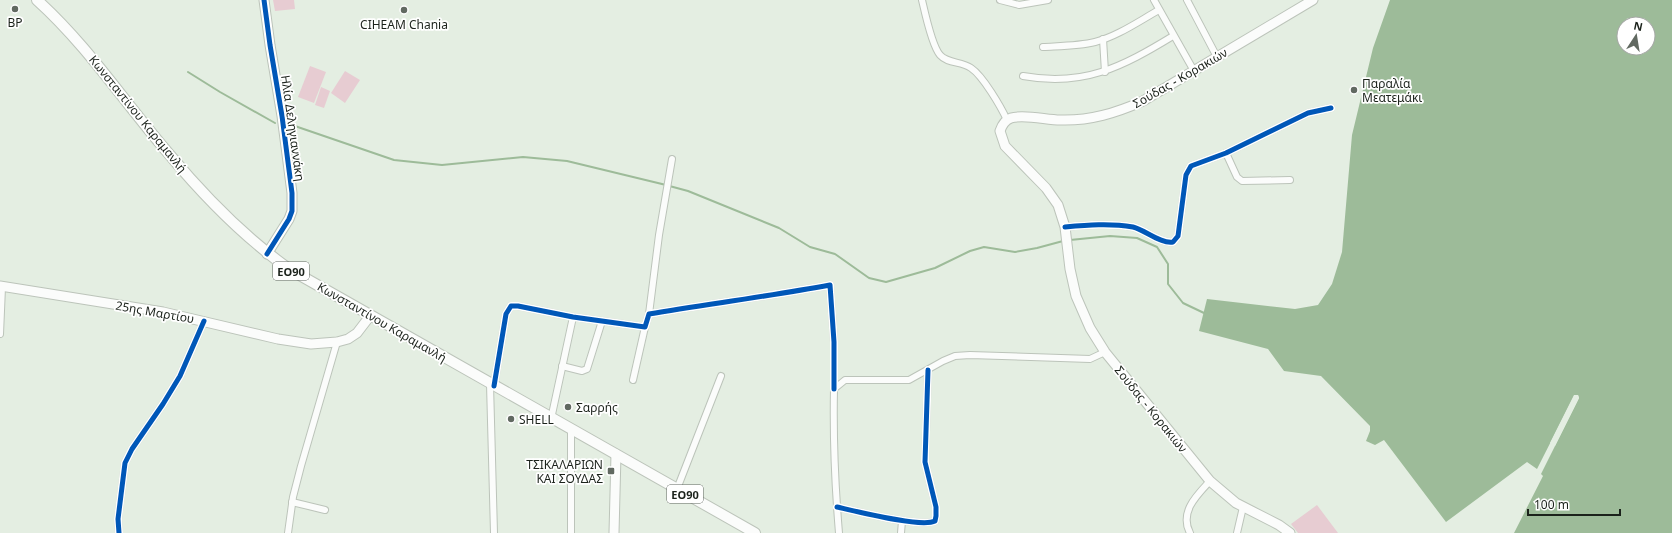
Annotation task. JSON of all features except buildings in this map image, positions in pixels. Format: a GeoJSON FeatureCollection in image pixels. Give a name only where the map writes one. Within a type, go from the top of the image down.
{"type":"FeatureCollection","features":[{"type":"Feature","properties":{"kind":"main road","name":"Κωνσταντίνου Καραμανλή"},"geometry":{"type":"LineString","coordinates":[[36,0],[64,25],[90,55],[168,154],[200,190],[267,254],[289,269],[370,316],[755,533]]}},
{"type":"Feature","properties":{"kind":"main road","name":"Ηλία Δεληγιαννάκη"},"geometry":{"type":"LineString","coordinates":[[264,0],[292,193],[292,211],[289,219],[267,254]]}},
{"type":"Feature","properties":{"kind":"main road","name":"Σούδας - Κορακιών"},"geometry":{"type":"LineString","coordinates":[[1007,120],[1018,117],[1061,120],[1095,118],[1120,112],[1143,101],[1313,0]]}},
{"type":"Feature","properties":{"kind":"main road"},"geometry":{"type":"LineString","coordinates":[[1007,120],[1001,127],[1002,142],[1012,155],[1053,198],[1058,205],[1065,230]]}},
{"type":"Feature","properties":{"kind":"main road","name":"Σούδας - Κορακιών"},"geometry":{"type":"LineString","coordinates":[[1065,230],[1071,276],[1076,296],[1090,328],[1105,352],[1210,481],[1243,508],[1279,525],[1290,533]]}},
{"type":"Feature","properties":{"kind":"main road","name":"25ης Μαρτίου"},"geometry":{"type":"LineString","coordinates":[[1,287],[163,312],[278,339],[311,344],[337,342],[353,337],[370,316]]}},
{"type":"Feature","properties":{"kind":"main road"},"geometry":{"type":"LineString","coordinates":[[614,533],[616,454]]}},
{"type":"Feature","properties":{"kind":"street"},"geometry":{"type":"LineString","coordinates":[[922,0],[935,46],[939,53],[943,58],[970,67],[1000,105],[1007,120]]}},
{"type":"Feature","properties":{"kind":"street"},"geometry":{"type":"LineString","coordinates":[[1000,0],[1019,5],[1048,0]]}},
{"type":"Feature","properties":{"kind":"street"},"geometry":{"type":"LineString","coordinates":[[1154,0],[1194,71]]}},
{"type":"Feature","properties":{"kind":"street"},"geometry":{"type":"LineString","coordinates":[[1187,0],[1217,57]]}},
{"type":"Feature","properties":{"kind":"street"},"geometry":{"type":"LineString","coordinates":[[1043,48],[1103,40],[1134,25],[1159,10]]}},
{"type":"Feature","properties":{"kind":"street"},"geometry":{"type":"LineString","coordinates":[[1023,76],[1047,80],[1064,80],[1081,78],[1105,72],[1173,36]]}},
{"type":"Feature","properties":{"kind":"street"},"geometry":{"type":"LineString","coordinates":[[1103,40],[1105,72]]}},
{"type":"Feature","properties":{"kind":"street"},"geometry":{"type":"LineString","coordinates":[[1065,230],[1103,225],[1128,227],[1148,233],[1164,242],[1173,242],[1178,236],[1186,175],[1189,168],[1226,153],[1308,112],[1330,108]]}},
{"type":"Feature","properties":{"kind":"street"},"geometry":{"type":"LineString","coordinates":[[1226,153],[1237,177],[1242,181],[1290,180]]}},
{"type":"Feature","properties":{"kind":"street"},"geometry":{"type":"LineString","coordinates":[[633,380],[649,314],[666,190],[672,159]]}},
{"type":"Feature","properties":{"kind":"street"},"geometry":{"type":"LineString","coordinates":[[649,314],[709,304],[768,297],[830,285],[834,342],[833,428],[839,533]]}},
{"type":"Feature","properties":{"kind":"street"},"geometry":{"type":"LineString","coordinates":[[0,334],[1,287]]}},
{"type":"Feature","properties":{"kind":"street"},"geometry":{"type":"LineString","coordinates":[[494,533],[492,385],[506,314],[509,308],[511,306],[518,306],[573,317],[645,327]]}},
{"type":"Feature","properties":{"kind":"street"},"geometry":{"type":"LineString","coordinates":[[551,419],[573,317]]}},
{"type":"Feature","properties":{"kind":"street"},"geometry":{"type":"LineString","coordinates":[[119,533],[118,519],[125,463],[132,449],[180,376],[204,321]]}},
{"type":"Feature","properties":{"kind":"street"},"geometry":{"type":"LineString","coordinates":[[562,366],[587,370],[602,321]]}},
{"type":"Feature","properties":{"kind":"street"},"geometry":{"type":"LineString","coordinates":[[288,533],[292,502],[301,466],[337,342]]}},
{"type":"Feature","properties":{"kind":"street"},"geometry":{"type":"LineString","coordinates":[[834,389],[845,380],[909,380],[955,356],[970,355],[1090,359],[1105,352]]}},
{"type":"Feature","properties":{"kind":"street"},"geometry":{"type":"LineString","coordinates":[[837,508],[902,521],[929,523],[935,521],[935,501],[925,462],[928,370]]}},
{"type":"Feature","properties":{"kind":"street"},"geometry":{"type":"LineString","coordinates":[[677,489],[721,376]]}},
{"type":"Feature","properties":{"kind":"street"},"geometry":{"type":"LineString","coordinates":[[571,429],[571,533]]}},
{"type":"Feature","properties":{"kind":"street"},"geometry":{"type":"LineString","coordinates":[[1190,533],[1187,524],[1188,510],[1195,497],[1210,481]]}},
{"type":"Feature","properties":{"kind":"street"},"geometry":{"type":"LineString","coordinates":[[292,502],[325,510]]}},
{"type":"Feature","properties":{"kind":"street"},"geometry":{"type":"LineString","coordinates":[[1237,533],[1243,508]]}},
{"type":"Feature","properties":{"kind":"street"},"geometry":{"type":"LineString","coordinates":[[901,533],[902,521]]}},
{"type":"Feature","properties":{"kind":"shaded area"},"geometry":{"type":"Polygon","coordinates":[[[273,0],[294,0],[295,9],[275,11],[273,0]]]}},
{"type":"Feature","properties":{"kind":"shaded area"},"geometry":{"type":"Polygon","coordinates":[[[1390,0],[1672,0],[1672,533],[1514,533],[1543,476],[1541,474],[1579,398],[1578,395],[1574,396],[1537,469],[1527,462],[1446,522],[1384,440],[1375,445],[1366,441],[1370,431],[1370,426],[1321,376],[1284,371],[1268,349],[1199,331],[1207,299],[1295,309],[1318,305],[1332,284],[1342,252],[1352,135],[1373,48],[1390,0]]]}},
{"type":"Feature","properties":{"kind":"shaded area"},"geometry":{"type":"Polygon","coordinates":[[[310,66],[326,72],[314,103],[298,97],[310,66]]]}},
{"type":"Feature","properties":{"kind":"shaded area"},"geometry":{"type":"Polygon","coordinates":[[[345,71],[360,80],[345,103],[331,93],[345,71]]]}},
{"type":"Feature","properties":{"kind":"shaded area"},"geometry":{"type":"Polygon","coordinates":[[[321,87],[330,91],[324,108],[315,105],[321,87]]]}},
{"type":"Feature","properties":{"kind":"shaded area"},"geometry":{"type":"Polygon","coordinates":[[[1317,505],[1338,533],[1298,533],[1291,524],[1317,505]]]}},
{"type":"Feature","properties":{"kind":"pier"},"geometry":{"type":"Polygon","coordinates":[[[1574,395],[1578,395],[1579,398],[1555,446],[1554,445],[1576,397],[1552,444],[1550,443],[1574,395]]]}},
{"type":"Feature","properties":{"kind":"waterway"},"geometry":{"type":"LineString","coordinates":[[188,72],[275,123]]}},
{"type":"Feature","properties":{"kind":"waterway"},"geometry":{"type":"LineString","coordinates":[[289,124],[394,160],[442,165],[523,157],[567,161],[662,184],[688,191],[779,228],[810,247],[835,254],[869,278],[886,282],[935,268],[970,251],[984,247],[1015,252],[1063,241]]}},
{"type":"Feature","properties":{"kind":"waterway"},"geometry":{"type":"LineString","coordinates":[[1070,240],[1110,236],[1137,238],[1157,247],[1168,264],[1168,284],[1183,303],[1204,313]]}},
{"type":"Feature","properties":{"kind":"cycle path"},"geometry":{"type":"LineString","coordinates":[[264,0],[292,193],[292,211],[289,219],[267,254]]}},
{"type":"Feature","properties":{"kind":"cycle path"},"geometry":{"type":"LineString","coordinates":[[1065,227],[1099,225],[1133,227],[1163,241],[1173,242],[1178,236],[1186,175],[1191,166],[1226,153],[1308,113],[1331,108]]}},
{"type":"Feature","properties":{"kind":"cycle path"},"geometry":{"type":"LineString","coordinates":[[494,386],[506,314],[511,306],[518,306],[573,317],[645,327],[649,314],[830,285],[834,342],[834,389]]}},
{"type":"Feature","properties":{"kind":"cycle path"},"geometry":{"type":"LineString","coordinates":[[119,533],[118,519],[125,463],[132,449],[180,376],[204,321]]}},
{"type":"Feature","properties":{"kind":"cycle path"},"geometry":{"type":"LineString","coordinates":[[837,507],[903,521],[928,523],[935,521],[936,507],[925,462],[928,370]]}},
{"type":"Feature","properties":{"kind":"place","name":"BP"},"geometry":{"type":"Point","coordinates":[15,9]}},
{"type":"Feature","properties":{"kind":"place","name":"CIHEAM Chania"},"geometry":{"type":"Point","coordinates":[404,10]}},
{"type":"Feature","properties":{"kind":"place","name":"Παραλία Μεατεμάκι"},"geometry":{"type":"Point","coordinates":[1354,90]}},
{"type":"Feature","properties":{"kind":"place","name":"Σαρρής"},"geometry":{"type":"Point","coordinates":[568,407]}},
{"type":"Feature","properties":{"kind":"place","name":"SHELL"},"geometry":{"type":"Point","coordinates":[511,419]}},
{"type":"Feature","properties":{"kind":"place","name":"ΤΣΙΚΑΛΑΡΙΩΝ ΚΑΙ ΣΟΥΔΑΣ"},"geometry":{"type":"Point","coordinates":[611,471]}}]}
